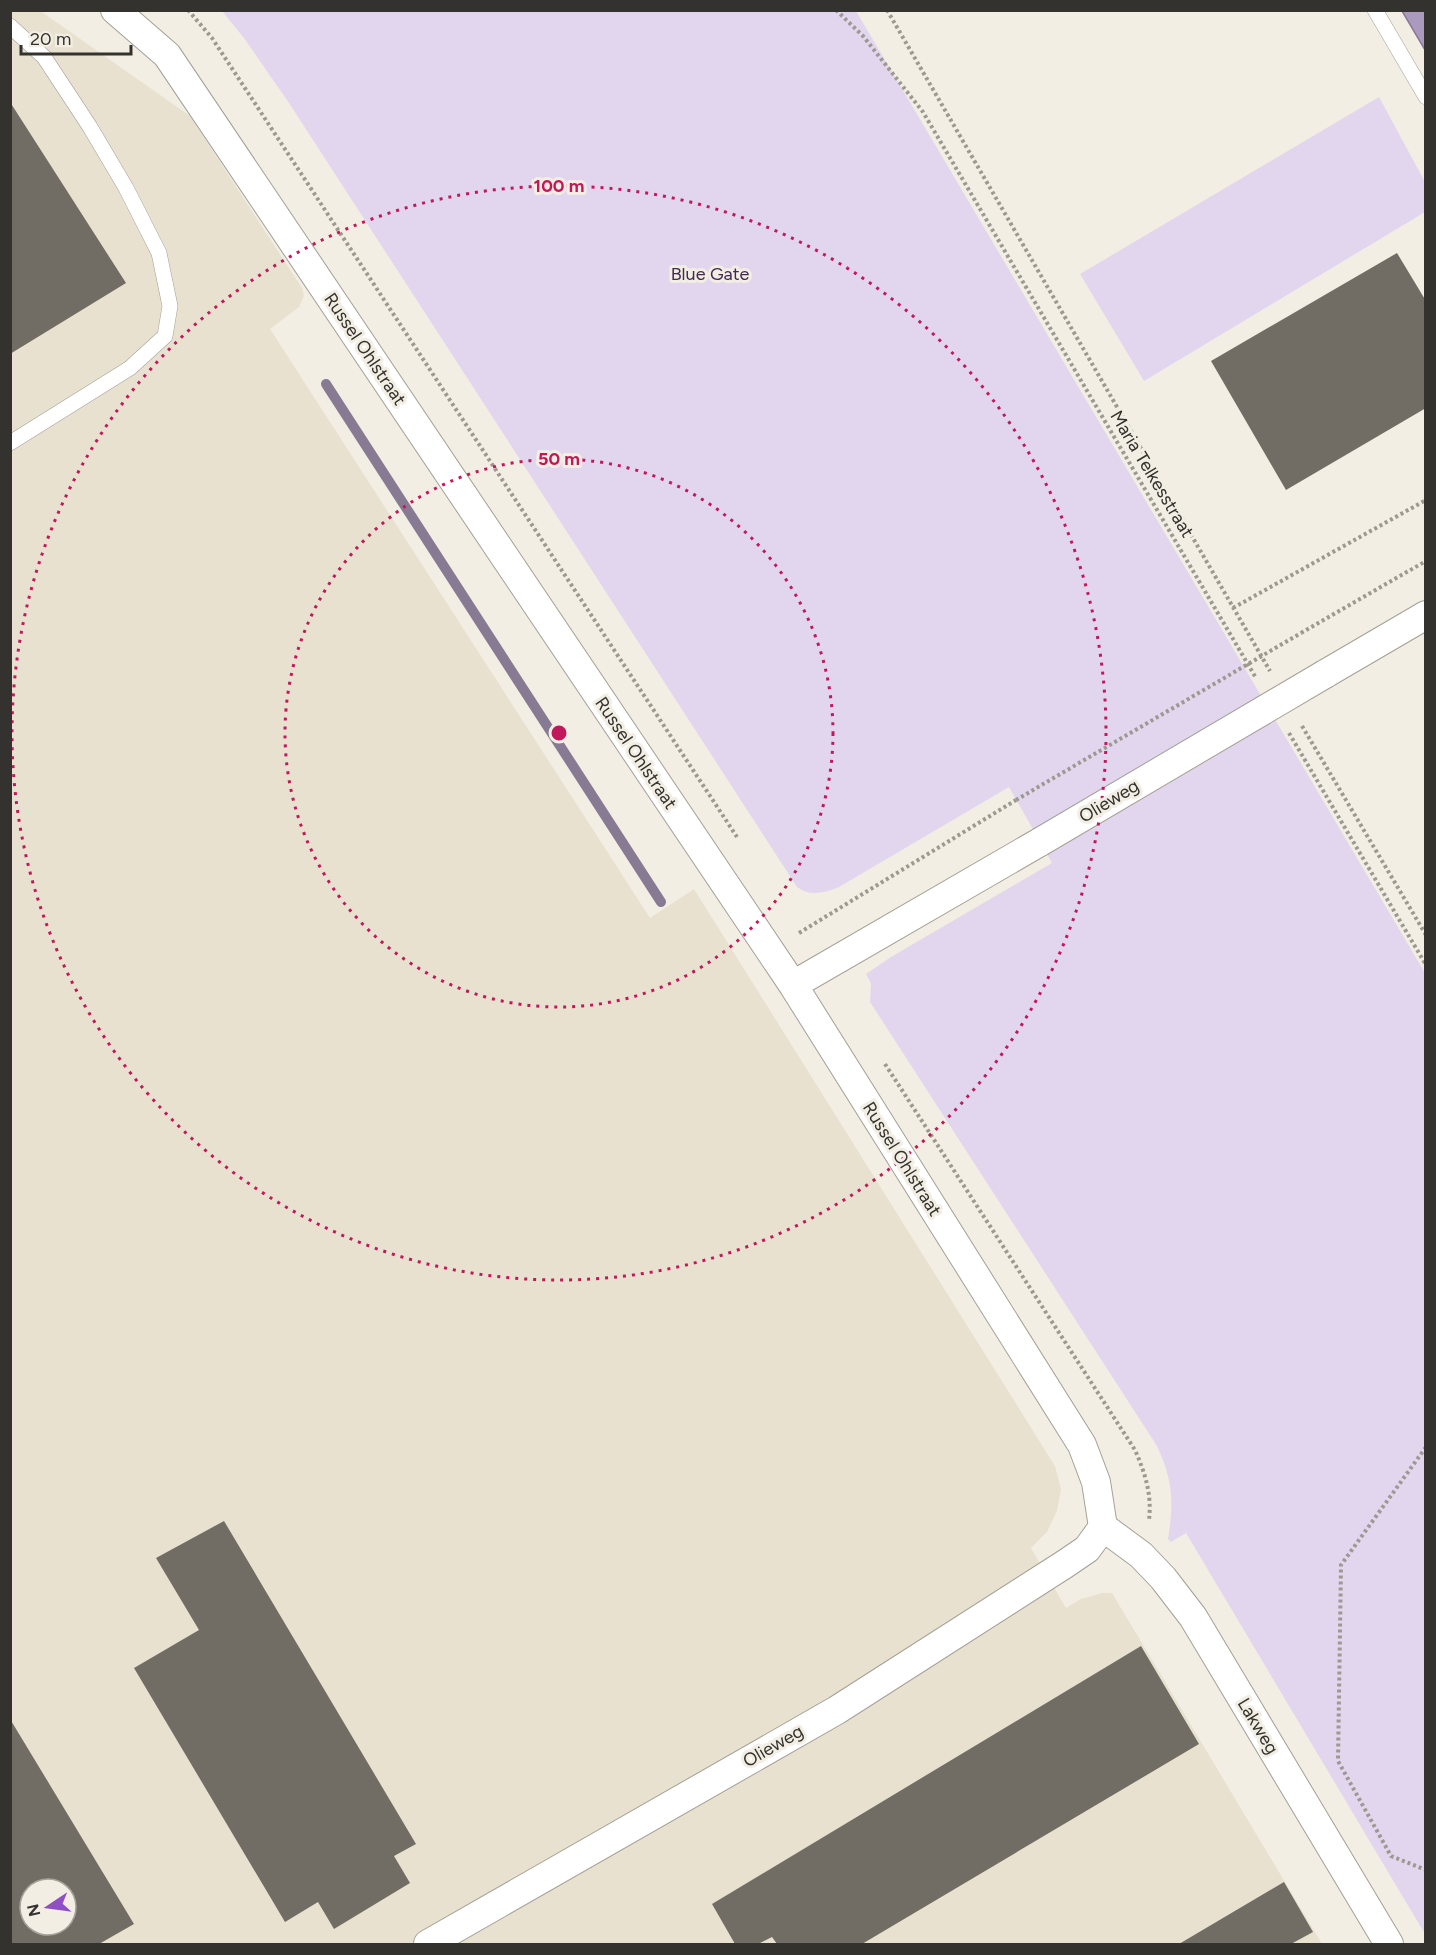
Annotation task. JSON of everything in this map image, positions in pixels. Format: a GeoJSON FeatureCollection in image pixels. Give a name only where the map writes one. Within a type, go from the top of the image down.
{"type":"FeatureCollection","features":[{"type":"Feature","properties":{"kind":"street","name":"Russel Ohlstraat"},"geometry":{"type":"LineString","coordinates":[[115,10],[167,56],[793,986],[1082,1445],[1096,1482],[1103,1527]]}},
{"type":"Feature","properties":{"kind":"street","name":"Olieweg"},"geometry":{"type":"LineString","coordinates":[[793,986],[1425,615]]}},
{"type":"Feature","properties":{"kind":"street","name":"Olieweg"},"geometry":{"type":"LineString","coordinates":[[428,1944],[837,1710],[1087,1549],[1103,1527]]}},
{"type":"Feature","properties":{"kind":"street","name":"Lakweg"},"geometry":{"type":"LineString","coordinates":[[1103,1527],[1141,1555],[1163,1578],[1193,1617],[1389,1944]]}},
{"type":"Feature","properties":{"kind":"lane"},"geometry":{"type":"LineString","coordinates":[[1375,10],[1425,97]]}},
{"type":"Feature","properties":{"kind":"lane"},"geometry":{"type":"LineString","coordinates":[[10,26],[44,57],[90,127],[126,188],[159,253],[170,306],[165,336],[130,368],[10,443]]}},
{"type":"Feature","properties":{"kind":"path"},"geometry":{"type":"LineString","coordinates":[[188,10],[212,38],[743,846]]}},
{"type":"Feature","properties":{"kind":"path","name":"Maria Telkesstraat"},"geometry":{"type":"LineString","coordinates":[[836,10],[863,36],[922,112],[1262,688]]}},
{"type":"Feature","properties":{"kind":"path","name":"Maria Telkesstraat"},"geometry":{"type":"LineString","coordinates":[[886,10],[1275,679]]}},
{"type":"Feature","properties":{"kind":"path"},"geometry":{"type":"LineString","coordinates":[[1233,608],[1425,500]]}},
{"type":"Feature","properties":{"kind":"path"},"geometry":{"type":"LineString","coordinates":[[793,923],[799,933],[1016,800],[1425,561]]}},
{"type":"Feature","properties":{"kind":"path"},"geometry":{"type":"LineString","coordinates":[[1299,720],[1425,935]]}},
{"type":"Feature","properties":{"kind":"path"},"geometry":{"type":"LineString","coordinates":[[1286,729],[1425,965]]}},
{"type":"Feature","properties":{"kind":"path"},"geometry":{"type":"LineString","coordinates":[[1425,1447],[1341,1565],[1338,1761],[1391,1856],[1425,1870]]}},
{"type":"Feature","properties":{"kind":"shaded area"},"geometry":{"type":"Polygon","coordinates":[[[39,10],[190,116],[302,288],[304,296],[299,307],[270,329],[650,918],[694,889],[1055,1466],[1061,1489],[1057,1511],[1047,1532],[1031,1548],[1066,1608],[1081,1599],[1102,1593],[1112,1593],[1322,1944],[11,1944],[10,11],[39,10]]]}},
{"type":"Feature","properties":{"kind":"shaded area"},"geometry":{"type":"Polygon","coordinates":[[[1402,11],[1425,11],[1425,50],[1402,11]]]}},
{"type":"Feature","properties":{"kind":"green space","name":"Blue Gate"},"geometry":{"type":"Polygon","coordinates":[[[222,11],[856,11],[1425,973],[1425,1934],[1186,1533],[1171,1542],[1168,1539],[1171,1491],[1157,1446],[870,1002],[871,983],[866,974],[1052,863],[1009,787],[839,887],[818,893],[807,892],[797,887],[289,103],[244,38],[222,11]]]}},
{"type":"Feature","properties":{"kind":"green space"},"geometry":{"type":"Polygon","coordinates":[[[1379,97],[1425,182],[1425,212],[1144,381],[1080,274],[1379,97]]]}},
{"type":"Feature","properties":{"kind":"building"},"geometry":{"type":"Polygon","coordinates":[[[10,102],[126,283],[10,354],[10,102]]]}},
{"type":"Feature","properties":{"kind":"building"},"geometry":{"type":"Polygon","coordinates":[[[1397,253],[1426,301],[1426,408],[1286,490],[1211,361],[1397,253]]]}},
{"type":"Feature","properties":{"kind":"building"},"geometry":{"type":"Polygon","coordinates":[[[224,1521],[416,1844],[394,1856],[410,1883],[334,1929],[318,1902],[285,1922],[134,1668],[199,1630],[156,1558],[224,1521]]]}},
{"type":"Feature","properties":{"kind":"building"},"geometry":{"type":"Polygon","coordinates":[[[1141,1646],[1199,1744],[862,1944],[777,1944],[772,1937],[758,1944],[735,1944],[712,1904],[1141,1646]]]}},
{"type":"Feature","properties":{"kind":"building"},"geometry":{"type":"Polygon","coordinates":[[[10,1719],[134,1924],[99,1944],[10,1944],[10,1719]]]}},
{"type":"Feature","properties":{"kind":"building"},"geometry":{"type":"Polygon","coordinates":[[[1284,1882],[1313,1932],[1291,1944],[1179,1944],[1284,1882]]]}},
{"type":"Feature","properties":{"kind":"waterway"},"geometry":{"type":"LineString","coordinates":[[326,384],[661,902]]}}]}
